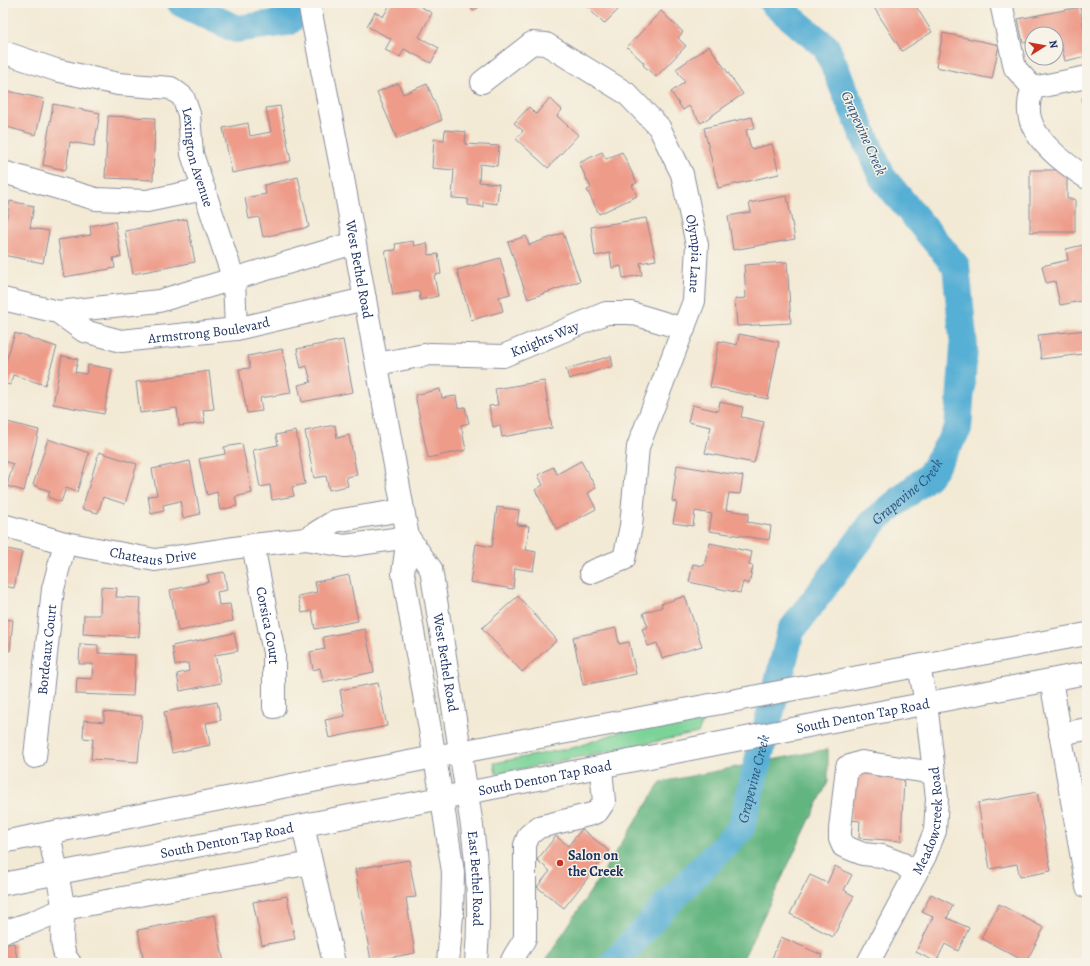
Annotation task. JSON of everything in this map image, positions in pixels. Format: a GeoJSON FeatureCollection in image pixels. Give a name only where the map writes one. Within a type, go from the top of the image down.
{"type":"FeatureCollection","features":[{"type":"Feature","properties":{"kind":"street","name":"West Bethel Road"},"geometry":{"type":"LineString","coordinates":[[309,3],[341,167],[408,537],[403,573],[442,799]]}},
{"type":"Feature","properties":{"kind":"street"},"geometry":{"type":"LineString","coordinates":[[1001,3],[1016,68],[1033,88]]}},
{"type":"Feature","properties":{"kind":"street","name":"Olympia Lane"},"geometry":{"type":"LineString","coordinates":[[482,82],[532,43],[546,44],[626,93],[659,126],[682,174],[697,245],[694,301],[638,447],[631,526],[624,560],[591,572]]}},
{"type":"Feature","properties":{"kind":"street","name":"Lexington Avenue"},"geometry":{"type":"LineString","coordinates":[[3,52],[56,70],[118,84],[171,88],[183,97],[189,114],[192,154],[234,280],[236,329]]}},
{"type":"Feature","properties":{"kind":"street"},"geometry":{"type":"LineString","coordinates":[[1033,88],[1087,77]]}},
{"type":"Feature","properties":{"kind":"street"},"geometry":{"type":"LineString","coordinates":[[1033,88],[1028,107],[1033,128],[1049,149],[1087,178]]}},
{"type":"Feature","properties":{"kind":"street"},"geometry":{"type":"LineString","coordinates":[[3,172],[96,199],[146,201],[204,189]]}},
{"type":"Feature","properties":{"kind":"street","name":"Armstrong Boulevard"},"geometry":{"type":"LineString","coordinates":[[3,298],[58,312],[159,301],[234,280],[354,243]]}},
{"type":"Feature","properties":{"kind":"street","name":"Armstrong Boulevard"},"geometry":{"type":"LineString","coordinates":[[58,312],[84,331],[121,341],[236,329],[365,299]]}},
{"type":"Feature","properties":{"kind":"street","name":"Knights Way"},"geometry":{"type":"LineString","coordinates":[[376,364],[430,354],[502,356],[606,313],[631,313],[684,329]]}},
{"type":"Feature","properties":{"kind":"street","name":"Chateaus Drive"},"geometry":{"type":"LineString","coordinates":[[306,539],[335,521],[403,510]]}},
{"type":"Feature","properties":{"kind":"street","name":"Chateaus Drive"},"geometry":{"type":"LineString","coordinates":[[3,525],[65,544],[155,560],[253,545],[306,539],[345,546],[408,537]]}},
{"type":"Feature","properties":{"kind":"street","name":"West Bethel Road"},"geometry":{"type":"LineString","coordinates":[[408,537],[431,569],[467,794]]}},
{"type":"Feature","properties":{"kind":"street","name":"Bordeaux Court"},"geometry":{"type":"LineString","coordinates":[[35,757],[54,589],[65,544]]}},
{"type":"Feature","properties":{"kind":"street","name":"Corsica Court"},"geometry":{"type":"LineString","coordinates":[[253,545],[274,653],[274,707]]}},
{"type":"Feature","properties":{"kind":"street"},"geometry":{"type":"LineString","coordinates":[[3,842],[460,752],[1087,634]]}},
{"type":"Feature","properties":{"kind":"street","name":"Meadowcreek Road"},"geometry":{"type":"LineString","coordinates":[[868,963],[915,874],[935,831],[937,798],[926,704],[919,666]]}},
{"type":"Feature","properties":{"kind":"street","name":"South Denton Tap Road"},"geometry":{"type":"LineString","coordinates":[[3,884],[601,768],[859,716],[1087,673]]}},
{"type":"Feature","properties":{"kind":"street"},"geometry":{"type":"LineString","coordinates":[[1051,680],[1087,887]]}},
{"type":"Feature","properties":{"kind":"street"},"geometry":{"type":"LineString","coordinates":[[1060,734],[1087,729]]}},
{"type":"Feature","properties":{"kind":"street"},"geometry":{"type":"LineString","coordinates":[[915,874],[903,864],[882,856],[863,854],[843,846],[840,839],[848,767],[862,762],[934,773]]}},
{"type":"Feature","properties":{"kind":"street"},"geometry":{"type":"LineString","coordinates":[[512,963],[513,958],[521,948],[525,938],[525,845],[529,835],[540,827],[598,811],[604,802],[601,768]]}},
{"type":"Feature","properties":{"kind":"street","name":"East Bethel Road"},"geometry":{"type":"LineString","coordinates":[[467,794],[476,859],[478,936],[476,963]]}},
{"type":"Feature","properties":{"kind":"street","name":"East Bethel Road"},"geometry":{"type":"LineString","coordinates":[[442,799],[453,872],[452,915],[448,963]]}},
{"type":"Feature","properties":{"kind":"street"},"geometry":{"type":"LineString","coordinates":[[303,826],[334,963]]}},
{"type":"Feature","properties":{"kind":"street"},"geometry":{"type":"LineString","coordinates":[[49,833],[64,909],[62,941],[66,959],[70,963]]}},
{"type":"Feature","properties":{"kind":"street"},"geometry":{"type":"LineString","coordinates":[[3,932],[31,923],[64,909],[311,863]]}},
{"type":"Feature","properties":{"kind":"green space"},"geometry":{"type":"Polygon","coordinates":[[[705,717],[698,733],[496,774],[494,763],[576,747],[622,731],[705,717]]]}},
{"type":"Feature","properties":{"kind":"green space"},"geometry":{"type":"Polygon","coordinates":[[[828,749],[828,782],[741,963],[544,963],[661,782],[828,749]]]}},
{"type":"Feature","properties":{"kind":"building"},"geometry":{"type":"Polygon","coordinates":[[[391,3],[414,3],[432,13],[419,37],[439,48],[431,63],[404,49],[400,57],[385,50],[391,39],[367,26],[375,12],[383,17],[391,3]]]}},
{"type":"Feature","properties":{"kind":"building"},"geometry":{"type":"Polygon","coordinates":[[[468,3],[485,3],[473,11],[468,3]]]}},
{"type":"Feature","properties":{"kind":"building"},"geometry":{"type":"Polygon","coordinates":[[[583,3],[625,3],[604,24],[583,3]]]}},
{"type":"Feature","properties":{"kind":"building"},"geometry":{"type":"Polygon","coordinates":[[[871,3],[914,3],[932,32],[902,51],[871,3]]]}},
{"type":"Feature","properties":{"kind":"building"},"geometry":{"type":"Polygon","coordinates":[[[1080,7],[1087,44],[1087,56],[1065,61],[1064,26],[1024,26],[1023,43],[1018,19],[1080,7]]]}},
{"type":"Feature","properties":{"kind":"building"},"geometry":{"type":"Polygon","coordinates":[[[661,11],[683,32],[678,38],[686,46],[656,77],[627,47],[661,11]]]}},
{"type":"Feature","properties":{"kind":"building"},"geometry":{"type":"Polygon","coordinates":[[[943,33],[999,45],[992,79],[936,67],[943,33]]]}},
{"type":"Feature","properties":{"kind":"building"},"geometry":{"type":"Polygon","coordinates":[[[709,46],[743,94],[701,123],[689,106],[683,110],[671,92],[685,82],[676,69],[709,46]]]}},
{"type":"Feature","properties":{"kind":"building"},"geometry":{"type":"Polygon","coordinates":[[[398,83],[403,94],[427,84],[442,120],[397,139],[377,92],[398,83]]]}},
{"type":"Feature","properties":{"kind":"building"},"geometry":{"type":"Polygon","coordinates":[[[3,90],[44,99],[36,135],[3,126],[3,90]]]}},
{"type":"Feature","properties":{"kind":"building"},"geometry":{"type":"Polygon","coordinates":[[[1087,97],[1087,122],[1086,122],[1082,98],[1087,97]]]}},
{"type":"Feature","properties":{"kind":"building"},"geometry":{"type":"Polygon","coordinates":[[[550,98],[562,110],[557,116],[578,135],[548,168],[516,139],[523,131],[514,123],[529,107],[536,114],[550,98]]]}},
{"type":"Feature","properties":{"kind":"building"},"geometry":{"type":"Polygon","coordinates":[[[53,104],[100,113],[94,146],[70,142],[66,170],[43,165],[53,104]]]}},
{"type":"Feature","properties":{"kind":"building"},"geometry":{"type":"Polygon","coordinates":[[[280,106],[291,161],[232,173],[223,128],[248,123],[250,136],[271,132],[266,108],[280,106]]]}},
{"type":"Feature","properties":{"kind":"building"},"geometry":{"type":"Polygon","coordinates":[[[108,116],[155,118],[153,180],[105,178],[108,116]]]}},
{"type":"Feature","properties":{"kind":"building"},"geometry":{"type":"Polygon","coordinates":[[[752,117],[755,128],[746,130],[751,149],[772,144],[779,174],[718,188],[704,128],[752,117]]]}},
{"type":"Feature","properties":{"kind":"building"},"geometry":{"type":"Polygon","coordinates":[[[445,130],[466,132],[465,144],[499,146],[497,166],[480,164],[479,182],[499,184],[497,204],[483,202],[483,207],[468,205],[468,199],[452,198],[454,170],[432,168],[434,139],[444,140],[445,130]]]}},
{"type":"Feature","properties":{"kind":"building"},"geometry":{"type":"Polygon","coordinates":[[[602,152],[606,159],[622,152],[637,183],[632,185],[637,196],[599,214],[587,190],[591,188],[579,163],[602,152]]]}},
{"type":"Feature","properties":{"kind":"building"},"geometry":{"type":"Polygon","coordinates":[[[1030,170],[1067,170],[1067,199],[1075,199],[1075,232],[1030,232],[1030,170]]]}},
{"type":"Feature","properties":{"kind":"building"},"geometry":{"type":"Polygon","coordinates":[[[298,177],[309,227],[263,237],[259,217],[249,219],[245,198],[266,194],[264,185],[298,177]]]}},
{"type":"Feature","properties":{"kind":"building"},"geometry":{"type":"Polygon","coordinates":[[[787,196],[795,239],[733,250],[728,216],[751,212],[749,203],[787,196]]]}},
{"type":"Feature","properties":{"kind":"building"},"geometry":{"type":"Polygon","coordinates":[[[10,201],[34,206],[30,228],[49,231],[43,263],[3,255],[3,234],[10,201]]]}},
{"type":"Feature","properties":{"kind":"building"},"geometry":{"type":"Polygon","coordinates":[[[646,218],[656,260],[640,263],[642,275],[623,278],[621,266],[612,268],[610,253],[595,256],[591,227],[646,218]]]}},
{"type":"Feature","properties":{"kind":"building"},"geometry":{"type":"Polygon","coordinates":[[[187,219],[195,262],[133,274],[125,231],[187,219]]]}},
{"type":"Feature","properties":{"kind":"building"},"geometry":{"type":"Polygon","coordinates":[[[115,221],[121,257],[113,258],[115,268],[64,277],[58,240],[91,235],[90,226],[115,221]]]}},
{"type":"Feature","properties":{"kind":"building"},"geometry":{"type":"Polygon","coordinates":[[[563,233],[580,281],[528,299],[508,242],[526,236],[529,245],[563,233]]]}},
{"type":"Feature","properties":{"kind":"building"},"geometry":{"type":"Polygon","coordinates":[[[413,241],[414,246],[427,243],[429,255],[438,254],[441,274],[434,275],[438,296],[420,300],[419,291],[393,295],[385,251],[396,250],[395,244],[413,241]]]}},
{"type":"Feature","properties":{"kind":"building"},"geometry":{"type":"Polygon","coordinates":[[[1087,244],[1087,300],[1060,305],[1055,281],[1046,283],[1042,266],[1068,260],[1066,249],[1087,244]]]}},
{"type":"Feature","properties":{"kind":"building"},"geometry":{"type":"Polygon","coordinates":[[[500,258],[510,294],[499,297],[503,311],[471,320],[457,270],[500,258]]]}},
{"type":"Feature","properties":{"kind":"building"},"geometry":{"type":"Polygon","coordinates":[[[787,262],[791,323],[737,326],[735,299],[746,298],[744,265],[787,262]]]}},
{"type":"Feature","properties":{"kind":"building"},"geometry":{"type":"Polygon","coordinates":[[[1087,330],[1087,369],[1084,354],[1041,359],[1038,335],[1087,330]]]}},
{"type":"Feature","properties":{"kind":"building"},"geometry":{"type":"Polygon","coordinates":[[[15,333],[57,347],[45,385],[13,375],[10,385],[3,383],[3,371],[15,333]]]}},
{"type":"Feature","properties":{"kind":"building"},"geometry":{"type":"Polygon","coordinates":[[[739,334],[779,342],[768,399],[710,387],[719,341],[737,345],[739,334]]]}},
{"type":"Feature","properties":{"kind":"building"},"geometry":{"type":"Polygon","coordinates":[[[343,340],[353,392],[302,402],[298,385],[311,382],[307,366],[301,368],[297,349],[343,340]]]}},
{"type":"Feature","properties":{"kind":"building"},"geometry":{"type":"Polygon","coordinates":[[[282,349],[291,393],[260,398],[262,411],[247,413],[239,369],[250,368],[248,356],[282,349]]]}},
{"type":"Feature","properties":{"kind":"building"},"geometry":{"type":"Polygon","coordinates":[[[62,356],[78,359],[75,372],[86,374],[88,365],[112,369],[104,414],[53,404],[62,356]]]}},
{"type":"Feature","properties":{"kind":"building"},"geometry":{"type":"Polygon","coordinates":[[[611,356],[613,366],[569,379],[566,369],[611,356]]]}},
{"type":"Feature","properties":{"kind":"building"},"geometry":{"type":"Polygon","coordinates":[[[209,371],[214,409],[203,410],[205,423],[179,426],[177,408],[140,413],[136,382],[209,371]]]}},
{"type":"Feature","properties":{"kind":"building"},"geometry":{"type":"Polygon","coordinates":[[[544,381],[552,428],[502,437],[500,425],[493,427],[489,406],[498,405],[495,389],[544,381]]]}},
{"type":"Feature","properties":{"kind":"building"},"geometry":{"type":"Polygon","coordinates":[[[440,389],[442,398],[456,396],[458,408],[465,407],[469,423],[461,425],[466,450],[428,458],[415,395],[440,389]]]}},
{"type":"Feature","properties":{"kind":"building"},"geometry":{"type":"Polygon","coordinates":[[[720,402],[743,407],[741,417],[764,422],[754,463],[705,453],[711,427],[688,422],[692,405],[718,411],[720,402]]]}},
{"type":"Feature","properties":{"kind":"building"},"geometry":{"type":"Polygon","coordinates":[[[3,421],[39,430],[24,491],[7,486],[13,464],[3,461],[3,421]]]}},
{"type":"Feature","properties":{"kind":"building"},"geometry":{"type":"Polygon","coordinates":[[[335,425],[337,438],[349,435],[357,475],[346,477],[348,486],[329,490],[326,476],[314,478],[305,431],[335,425]]]}},
{"type":"Feature","properties":{"kind":"building"},"geometry":{"type":"Polygon","coordinates":[[[296,431],[305,484],[292,487],[294,496],[272,500],[270,485],[260,487],[253,450],[278,445],[276,435],[296,431]]]}},
{"type":"Feature","properties":{"kind":"building"},"geometry":{"type":"Polygon","coordinates":[[[48,439],[89,453],[77,492],[66,488],[61,502],[48,497],[50,491],[33,485],[48,439]]]}},
{"type":"Feature","properties":{"kind":"building"},"geometry":{"type":"Polygon","coordinates":[[[242,444],[252,493],[235,497],[237,506],[220,510],[217,492],[207,495],[199,459],[225,454],[224,447],[242,444]]]}},
{"type":"Feature","properties":{"kind":"building"},"geometry":{"type":"Polygon","coordinates":[[[99,452],[137,464],[125,504],[103,497],[98,513],[82,509],[99,452]]]}},
{"type":"Feature","properties":{"kind":"building"},"geometry":{"type":"Polygon","coordinates":[[[190,461],[200,514],[183,518],[180,501],[163,505],[164,511],[151,514],[148,496],[157,495],[152,469],[190,461]]]}},
{"type":"Feature","properties":{"kind":"building"},"geometry":{"type":"Polygon","coordinates":[[[581,461],[596,488],[588,493],[596,509],[557,530],[535,490],[543,485],[538,475],[553,467],[557,474],[581,461]]]}},
{"type":"Feature","properties":{"kind":"building"},"geometry":{"type":"Polygon","coordinates":[[[677,465],[743,476],[740,494],[729,493],[726,510],[749,513],[747,522],[771,526],[769,540],[709,531],[712,514],[695,511],[693,526],[673,523],[677,502],[672,501],[677,465]]]}},
{"type":"Feature","properties":{"kind":"building"},"geometry":{"type":"Polygon","coordinates":[[[497,507],[519,510],[517,525],[529,526],[526,550],[536,552],[533,571],[515,568],[513,589],[470,582],[476,544],[492,547],[497,507]]]}},
{"type":"Feature","properties":{"kind":"building"},"geometry":{"type":"Polygon","coordinates":[[[710,543],[752,552],[749,565],[753,566],[749,584],[743,582],[740,593],[689,582],[693,564],[704,566],[710,543]]]}},
{"type":"Feature","properties":{"kind":"building"},"geometry":{"type":"Polygon","coordinates":[[[3,548],[22,552],[14,588],[3,586],[3,548]]]}},
{"type":"Feature","properties":{"kind":"building"},"geometry":{"type":"Polygon","coordinates":[[[224,572],[227,590],[217,592],[219,605],[230,604],[233,621],[178,631],[170,590],[209,582],[207,575],[224,572]]]}},
{"type":"Feature","properties":{"kind":"building"},"geometry":{"type":"Polygon","coordinates":[[[349,575],[358,621],[315,629],[312,611],[302,613],[298,596],[317,592],[315,582],[349,575]]]}},
{"type":"Feature","properties":{"kind":"building"},"geometry":{"type":"Polygon","coordinates":[[[101,587],[117,588],[116,597],[141,598],[139,637],[83,634],[84,615],[100,615],[101,587]]]}},
{"type":"Feature","properties":{"kind":"building"},"geometry":{"type":"Polygon","coordinates":[[[518,596],[557,640],[522,672],[482,628],[518,596]]]}},
{"type":"Feature","properties":{"kind":"building"},"geometry":{"type":"Polygon","coordinates":[[[685,596],[702,646],[662,658],[657,643],[648,646],[642,629],[648,627],[643,613],[662,607],[661,604],[685,596]]]}},
{"type":"Feature","properties":{"kind":"building"},"geometry":{"type":"Polygon","coordinates":[[[3,619],[13,620],[10,651],[3,650],[3,619]]]}},
{"type":"Feature","properties":{"kind":"building"},"geometry":{"type":"Polygon","coordinates":[[[616,628],[619,644],[629,642],[636,674],[583,685],[573,637],[616,628]]]}},
{"type":"Feature","properties":{"kind":"building"},"geometry":{"type":"Polygon","coordinates":[[[365,629],[374,672],[323,682],[320,668],[313,670],[310,652],[325,649],[323,637],[365,629]]]}},
{"type":"Feature","properties":{"kind":"building"},"geometry":{"type":"Polygon","coordinates":[[[234,633],[238,651],[215,655],[221,683],[180,691],[177,674],[189,671],[188,663],[175,665],[172,646],[234,633]]]}},
{"type":"Feature","properties":{"kind":"building"},"geometry":{"type":"Polygon","coordinates":[[[80,644],[98,645],[98,653],[135,655],[133,696],[76,694],[77,678],[92,679],[93,664],[79,664],[80,644]]]}},
{"type":"Feature","properties":{"kind":"building"},"geometry":{"type":"Polygon","coordinates":[[[3,670],[6,670],[4,689],[3,689],[3,670]]]}},
{"type":"Feature","properties":{"kind":"building"},"geometry":{"type":"Polygon","coordinates":[[[378,683],[387,726],[329,738],[325,720],[345,716],[340,690],[378,683]]]}},
{"type":"Feature","properties":{"kind":"building"},"geometry":{"type":"Polygon","coordinates":[[[217,702],[221,720],[206,723],[210,745],[172,753],[164,712],[217,702]]]}},
{"type":"Feature","properties":{"kind":"building"},"geometry":{"type":"Polygon","coordinates":[[[104,712],[142,716],[138,762],[91,759],[93,739],[83,738],[84,720],[104,722],[104,712]]]}},
{"type":"Feature","properties":{"kind":"building"},"geometry":{"type":"Polygon","coordinates":[[[852,771],[875,772],[875,776],[904,778],[901,841],[859,838],[860,821],[850,820],[852,771]]]}},
{"type":"Feature","properties":{"kind":"building"},"geometry":{"type":"Polygon","coordinates":[[[1037,792],[1051,871],[1020,877],[1017,864],[990,869],[978,803],[1037,792]]]}},
{"type":"Feature","properties":{"kind":"building"},"geometry":{"type":"Polygon","coordinates":[[[582,829],[609,851],[564,908],[537,887],[550,871],[537,860],[556,836],[568,846],[582,829]]]}},
{"type":"Feature","properties":{"kind":"building"},"geometry":{"type":"Polygon","coordinates":[[[409,860],[416,897],[406,898],[415,953],[371,961],[355,869],[409,860]]]}},
{"type":"Feature","properties":{"kind":"building"},"geometry":{"type":"Polygon","coordinates":[[[835,866],[852,875],[844,890],[854,896],[833,937],[790,914],[810,875],[827,883],[835,866]]]}},
{"type":"Feature","properties":{"kind":"building"},"geometry":{"type":"Polygon","coordinates":[[[931,894],[953,905],[947,918],[969,928],[958,951],[945,944],[936,962],[916,952],[933,917],[922,912],[931,894]]]}},
{"type":"Feature","properties":{"kind":"building"},"geometry":{"type":"Polygon","coordinates":[[[287,896],[295,939],[262,945],[253,902],[287,896]]]}},
{"type":"Feature","properties":{"kind":"building"},"geometry":{"type":"Polygon","coordinates":[[[999,904],[1044,928],[1026,962],[981,938],[999,904]]]}},
{"type":"Feature","properties":{"kind":"building"},"geometry":{"type":"Polygon","coordinates":[[[215,915],[224,963],[144,963],[138,930],[215,915]]]}},
{"type":"Feature","properties":{"kind":"building"},"geometry":{"type":"Polygon","coordinates":[[[781,937],[822,955],[819,963],[770,963],[781,937]]]}},
{"type":"Feature","properties":{"kind":"building"},"geometry":{"type":"Polygon","coordinates":[[[14,943],[18,963],[3,963],[3,945],[14,943]]]}},
{"type":"Feature","properties":{"kind":"waterway","name":"Grapevine Creek"},"geometry":{"type":"LineString","coordinates":[[181,3],[236,29],[288,22],[308,3]]}},
{"type":"Feature","properties":{"kind":"waterway","name":"Grapevine Creek"},"geometry":{"type":"LineString","coordinates":[[614,963],[664,907],[741,828],[791,631],[873,522],[929,476],[958,429],[964,347],[956,266],[882,177],[826,47],[773,3]]}},
{"type":"Feature","properties":{"kind":"place","name":"Salon on the Creek"},"geometry":{"type":"Point","coordinates":[560,863]}}]}
